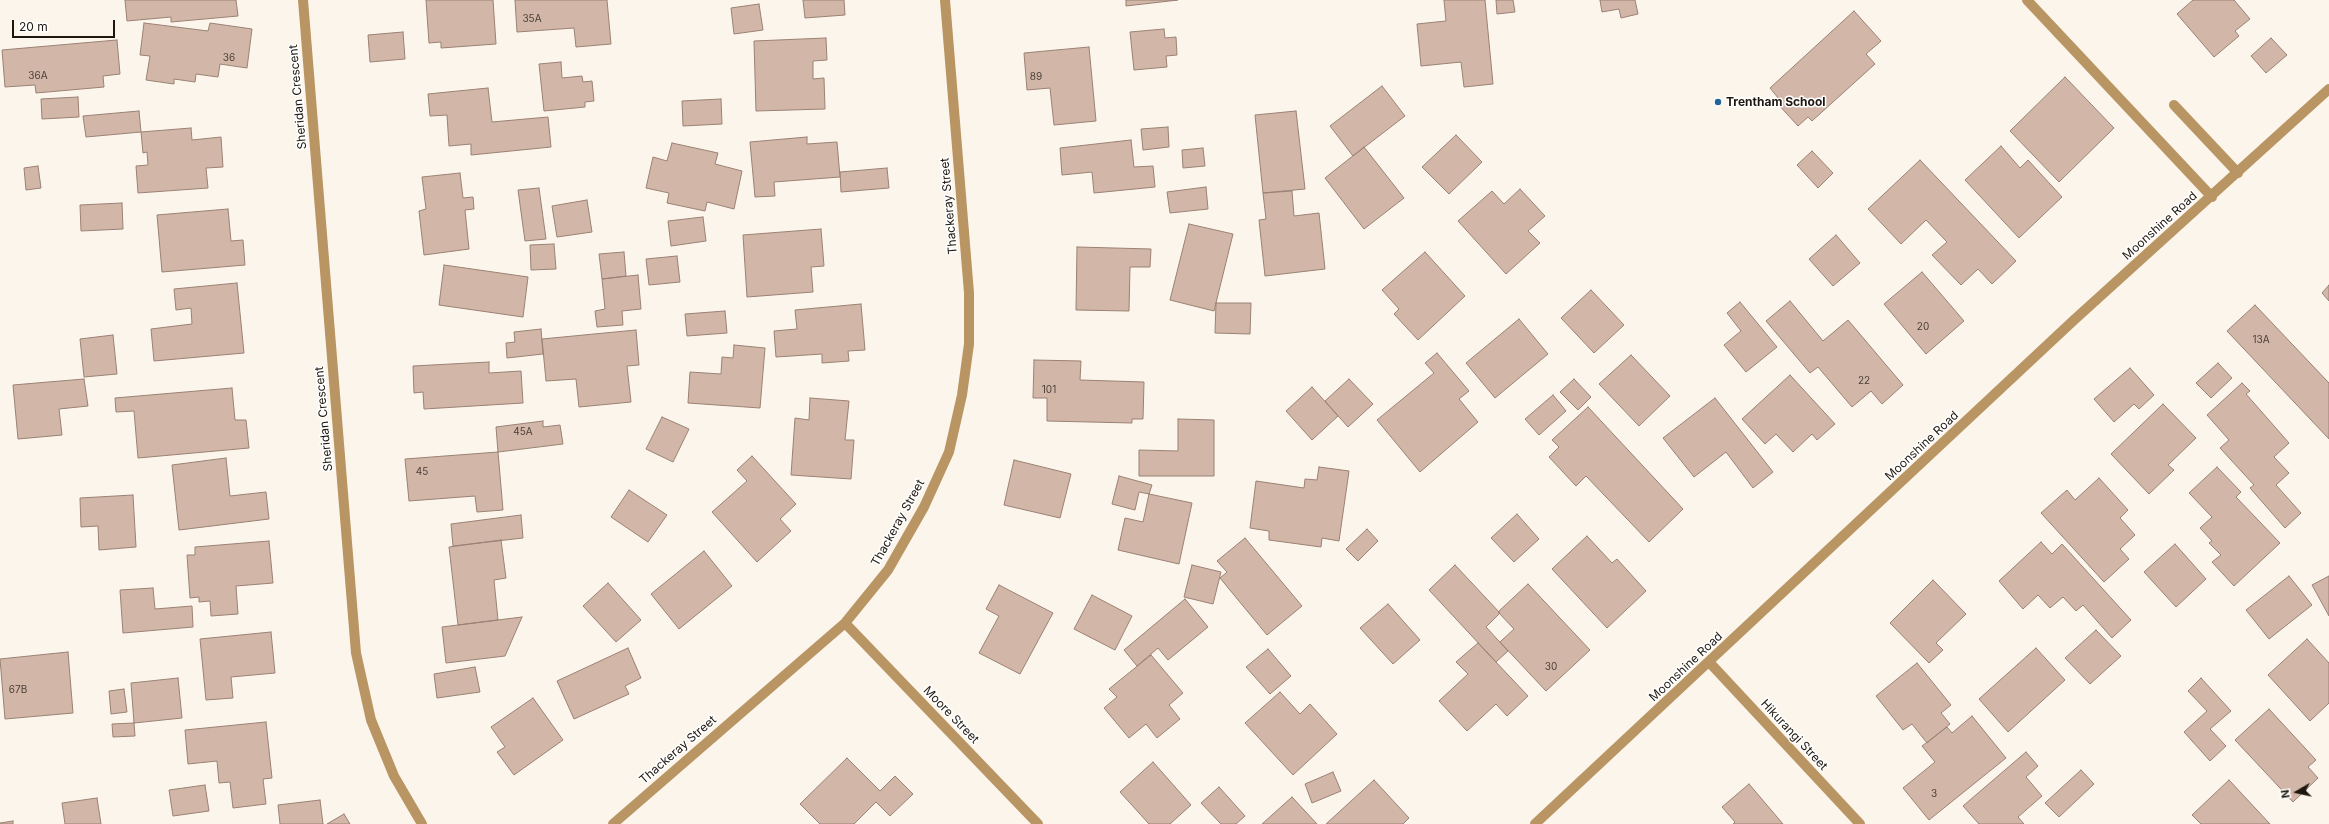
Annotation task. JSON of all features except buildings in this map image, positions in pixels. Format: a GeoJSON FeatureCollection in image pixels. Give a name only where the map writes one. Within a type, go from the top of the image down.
{"type":"FeatureCollection","features":[{"type":"Feature","properties":{"kind":"street","name":"Sheridan Crescent"},"geometry":{"type":"LineString","coordinates":[[303,0],[356,653],[371,720],[394,776],[422,824]]}},
{"type":"Feature","properties":{"kind":"street","name":"Thackeray Street"},"geometry":{"type":"LineString","coordinates":[[613,824],[845,623],[888,570],[924,507],[949,452],[962,395],[969,344],[969,293],[945,0]]}},
{"type":"Feature","properties":{"kind":"street"},"geometry":{"type":"LineString","coordinates":[[2027,0],[2212,198]]}},
{"type":"Feature","properties":{"kind":"street","name":"Moonshine Road"},"geometry":{"type":"LineString","coordinates":[[1535,824],[1710,663],[2074,320],[2212,198],[2329,89]]}},
{"type":"Feature","properties":{"kind":"street"},"geometry":{"type":"LineString","coordinates":[[2174,105],[2238,173]]}},
{"type":"Feature","properties":{"kind":"street","name":"Moore Street"},"geometry":{"type":"LineString","coordinates":[[845,623],[1038,824]]}},
{"type":"Feature","properties":{"kind":"street","name":"Hikurangi Street"},"geometry":{"type":"LineString","coordinates":[[1710,663],[1860,824]]}},
{"type":"Feature","properties":{"kind":"place","name":"Trentham School"},"geometry":{"type":"Point","coordinates":[1718,102]}}]}
